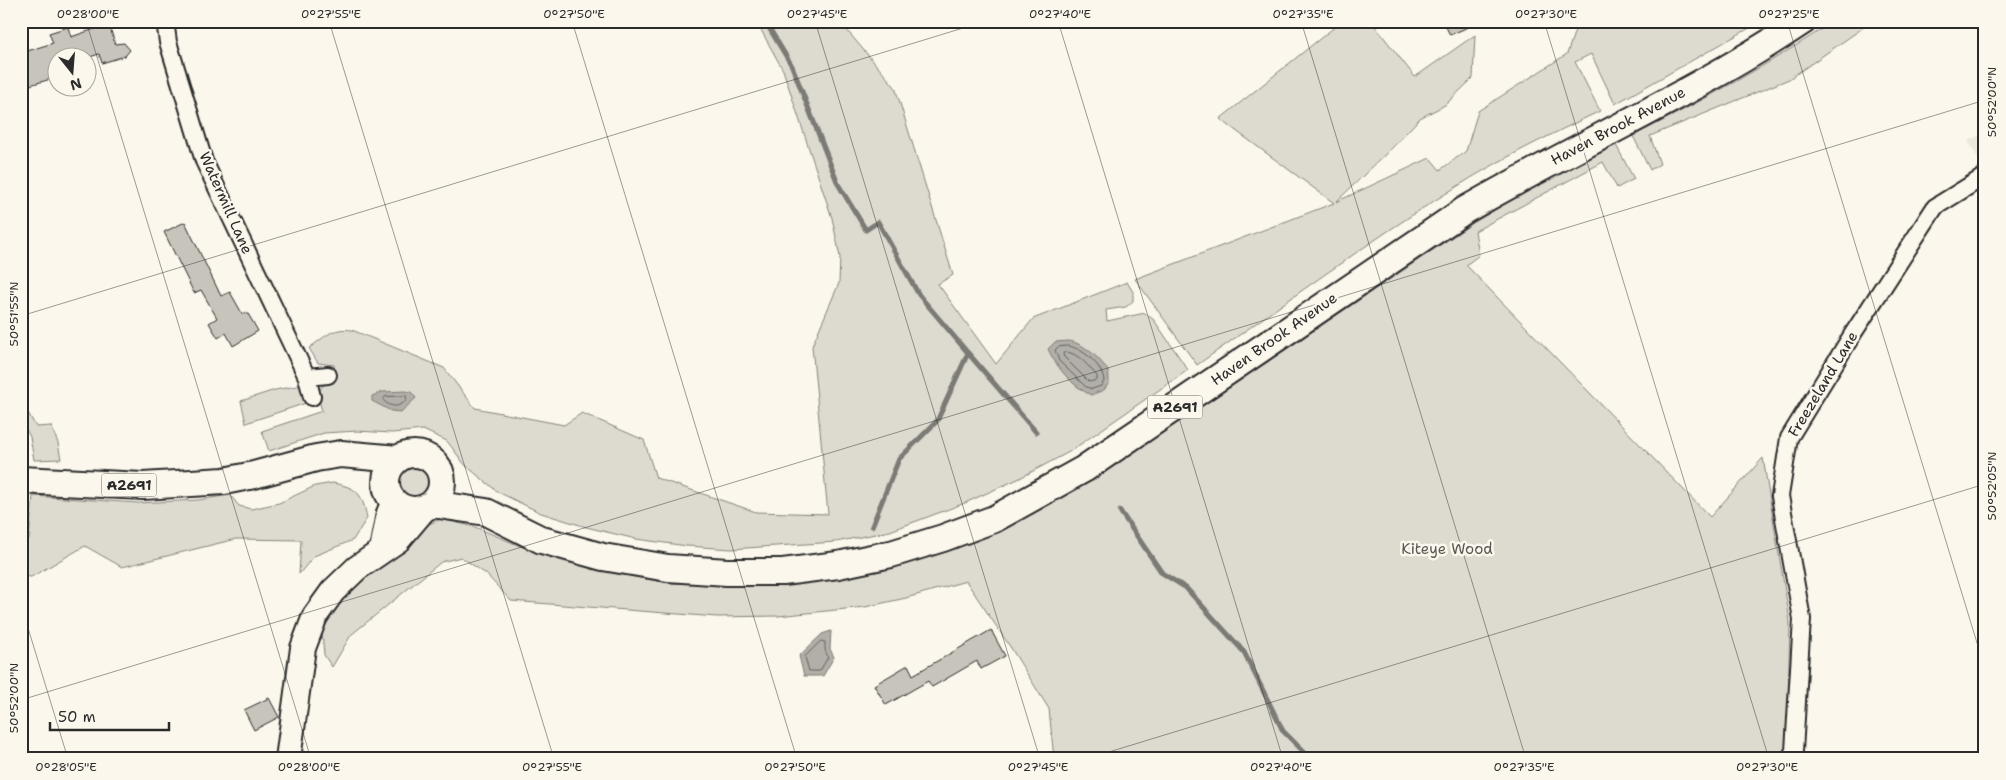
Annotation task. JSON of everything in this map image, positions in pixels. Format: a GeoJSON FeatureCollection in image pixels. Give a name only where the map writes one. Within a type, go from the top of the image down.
{"type":"FeatureCollection","features":[{"type":"Feature","properties":{"kind":"main road","name":"Haven Brook Avenue"},"geometry":{"type":"LineString","coordinates":[[439,469],[462,488],[486,512],[542,540],[604,557],[668,568],[727,572],[783,572],[838,565],[891,554],[943,538],[994,518],[1084,469],[1465,210],[1523,176],[1685,92],[1803,21]]}},
{"type":"Feature","properties":{"kind":"main road","name":"A2691"},"geometry":{"type":"LineString","coordinates":[[21,480],[143,486],[224,481],[316,458],[341,454],[398,459]]}},
{"type":"Feature","properties":{"kind":"main road"},"geometry":{"type":"LineString","coordinates":[[341,454],[408,510],[428,506],[441,490],[442,483],[439,469],[429,458],[422,455],[406,455],[398,459],[388,471],[390,494]]}},
{"type":"Feature","properties":{"kind":"main road","name":"Haven Brook Avenue"},"geometry":{"type":"LineString","coordinates":[[428,506],[486,512]]}},
{"type":"Feature","properties":{"kind":"street","name":"Watermill Lane"},"geometry":{"type":"LineString","coordinates":[[165,21],[168,42],[204,161],[307,377],[312,397]]}},
{"type":"Feature","properties":{"kind":"street","name":"Freezeland Lane"},"geometry":{"type":"LineString","coordinates":[[1789,759],[1794,751],[1802,619],[1780,496],[1789,438],[1854,332],[1935,207],[1985,176]]}},
{"type":"Feature","properties":{"kind":"street"},"geometry":{"type":"LineString","coordinates":[[307,377],[328,375]]}},
{"type":"Feature","properties":{"kind":"street"},"geometry":{"type":"LineString","coordinates":[[382,550],[390,513],[390,494]]}},
{"type":"Feature","properties":{"kind":"street"},"geometry":{"type":"LineString","coordinates":[[288,759],[303,648],[315,616],[333,591],[357,568],[398,540],[428,506]]}},
{"type":"Feature","properties":{"kind":"shaded area"},"geometry":{"type":"Polygon","coordinates":[[[1985,133],[1985,169],[1984,169],[1968,141],[1985,133]]]}},
{"type":"Feature","properties":{"kind":"green space"},"geometry":{"type":"Polygon","coordinates":[[[756,21],[839,21],[895,87],[953,275],[938,284],[996,364],[1033,319],[1127,282],[1133,292],[1133,301],[1126,307],[1106,310],[1107,321],[1145,313],[1154,320],[1188,370],[1069,452],[1018,479],[965,503],[890,531],[836,542],[731,549],[687,546],[636,539],[586,527],[541,513],[498,492],[465,465],[447,441],[423,430],[392,433],[357,431],[324,433],[269,451],[262,431],[322,411],[317,394],[323,385],[334,383],[334,365],[318,363],[309,348],[334,331],[345,329],[352,330],[444,368],[475,408],[564,425],[582,413],[644,440],[656,478],[756,512],[828,514],[812,346],[839,283],[840,257],[832,218],[783,70],[756,21]]]}},
{"type":"Feature","properties":{"kind":"green space"},"geometry":{"type":"Polygon","coordinates":[[[1342,21],[1371,21],[1415,77],[1475,35],[1473,78],[1445,105],[1420,118],[1336,202],[1430,158],[1440,170],[1466,151],[1478,111],[1567,54],[1578,21],[1762,21],[1615,104],[1591,54],[1575,62],[1600,111],[1507,157],[1453,189],[1356,253],[1197,365],[1135,279],[1334,203],[1220,119],[1342,21]]]}},
{"type":"Feature","properties":{"kind":"green space"},"geometry":{"type":"Polygon","coordinates":[[[1834,21],[1873,21],[1789,79],[1650,136],[1660,164],[1650,170],[1633,136],[1735,82],[1834,21]]]}},
{"type":"Feature","properties":{"kind":"green space","name":"Kiteye Wood"},"geometry":{"type":"Polygon","coordinates":[[[1616,145],[1634,179],[1617,188],[1603,162],[1475,231],[1479,255],[1466,265],[1710,517],[1763,458],[1790,621],[1787,746],[1778,759],[1054,759],[1049,709],[966,581],[906,598],[865,607],[778,616],[717,617],[511,601],[486,574],[461,557],[441,562],[351,635],[332,667],[324,655],[322,631],[343,598],[364,577],[390,560],[419,530],[441,519],[475,527],[525,548],[602,571],[669,583],[727,585],[841,578],[898,566],[948,551],[1000,532],[1093,480],[1473,223],[1530,189],[1616,145]]]}},
{"type":"Feature","properties":{"kind":"green space"},"geometry":{"type":"Polygon","coordinates":[[[302,385],[306,403],[246,423],[241,401],[275,390],[302,385]]]}},
{"type":"Feature","properties":{"kind":"green space"},"geometry":{"type":"Polygon","coordinates":[[[21,400],[36,427],[51,426],[58,443],[61,459],[34,460],[30,437],[21,420],[21,400]]]}},
{"type":"Feature","properties":{"kind":"green space"},"geometry":{"type":"Polygon","coordinates":[[[414,461],[429,467],[435,482],[429,497],[414,503],[399,497],[393,482],[399,467],[414,461]]]}},
{"type":"Feature","properties":{"kind":"green space"},"geometry":{"type":"Polygon","coordinates":[[[333,483],[348,487],[358,493],[367,518],[353,540],[314,556],[299,574],[301,540],[236,539],[122,567],[85,546],[31,577],[21,576],[21,539],[29,539],[33,496],[138,503],[198,500],[230,495],[239,506],[251,509],[279,503],[315,486],[333,483]]]}},
{"type":"Feature","properties":{"kind":"water"},"geometry":{"type":"Polygon","coordinates":[[[1069,341],[1085,348],[1105,366],[1108,372],[1109,383],[1104,390],[1091,395],[1072,382],[1056,363],[1048,349],[1055,342],[1069,341]]]}},
{"type":"Feature","properties":{"kind":"water"},"geometry":{"type":"Polygon","coordinates":[[[382,392],[411,392],[416,398],[401,412],[391,411],[372,401],[372,396],[382,392]]]}},
{"type":"Feature","properties":{"kind":"water"},"geometry":{"type":"Polygon","coordinates":[[[831,631],[830,649],[834,657],[823,676],[804,676],[799,656],[822,634],[831,631]]]}},
{"type":"Feature","properties":{"kind":"building"},"geometry":{"type":"Polygon","coordinates":[[[1443,21],[1482,21],[1450,35],[1443,21]]]}},
{"type":"Feature","properties":{"kind":"building"},"geometry":{"type":"Polygon","coordinates":[[[109,24],[115,44],[124,43],[130,50],[125,56],[102,63],[98,54],[98,48],[48,48],[48,80],[30,85],[25,70],[21,71],[21,53],[53,43],[49,33],[68,27],[71,37],[109,24]]]}},
{"type":"Feature","properties":{"kind":"building"},"geometry":{"type":"Polygon","coordinates":[[[185,222],[221,296],[230,292],[243,315],[247,312],[258,331],[233,346],[226,333],[218,338],[209,323],[217,318],[201,290],[194,293],[164,232],[185,222]]]}},
{"type":"Feature","properties":{"kind":"building"},"geometry":{"type":"Polygon","coordinates":[[[991,630],[1005,656],[981,669],[977,661],[932,687],[928,681],[886,705],[874,685],[908,665],[913,675],[991,630]]]}},
{"type":"Feature","properties":{"kind":"building"},"geometry":{"type":"Polygon","coordinates":[[[269,698],[279,717],[254,730],[244,710],[269,698]]]}},
{"type":"Feature","properties":{"kind":"waterway"},"geometry":{"type":"LineString","coordinates":[[765,21],[792,66],[838,184],[866,230],[878,222],[919,295],[968,353],[937,421],[899,459],[872,526]]}},
{"type":"Feature","properties":{"kind":"waterway"},"geometry":{"type":"LineString","coordinates":[[968,353],[1036,432]]}},
{"type":"Feature","properties":{"kind":"waterway"},"geometry":{"type":"LineString","coordinates":[[1120,511],[1162,573],[1186,588],[1244,652],[1283,731],[1311,759]]}}]}
